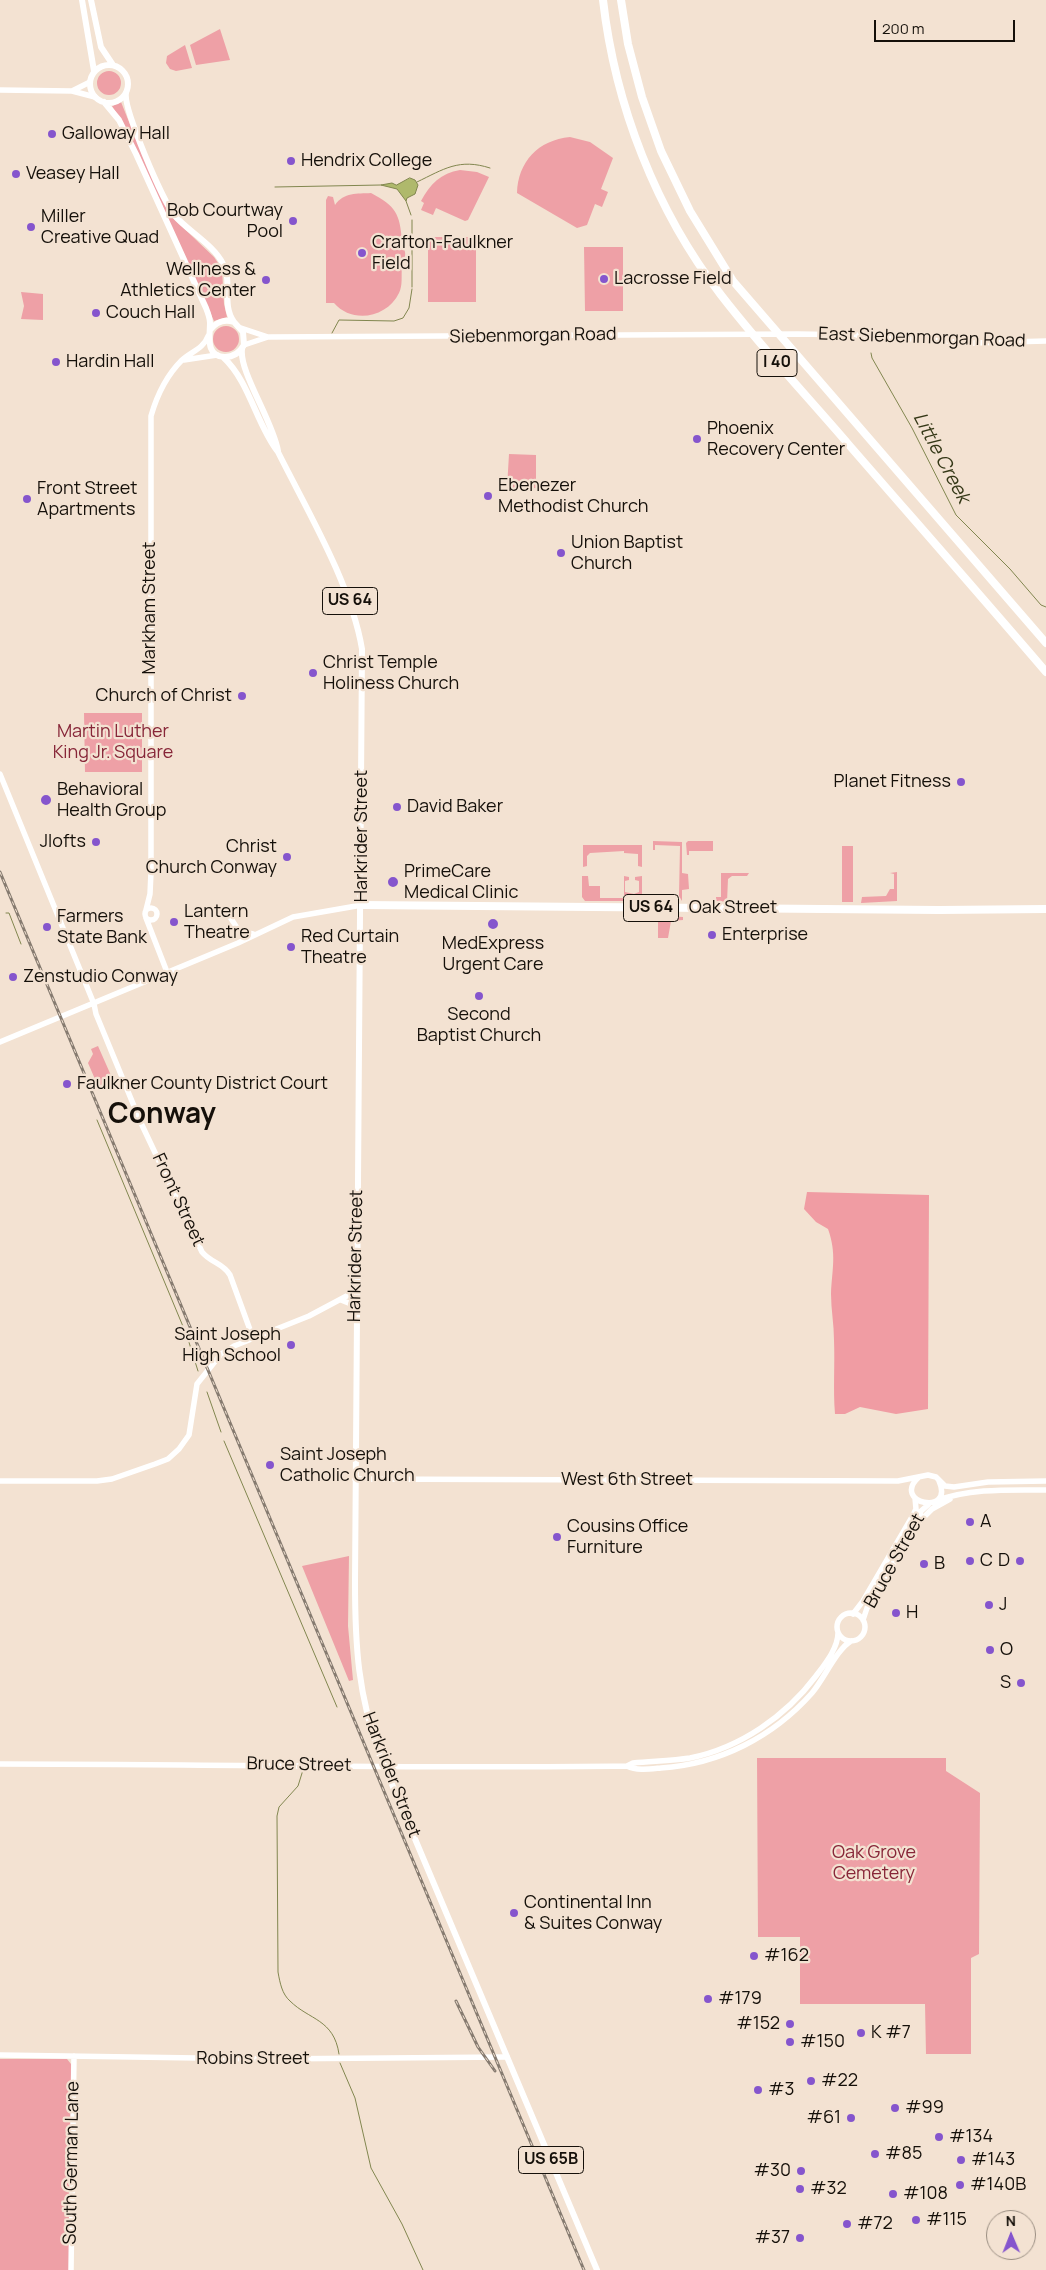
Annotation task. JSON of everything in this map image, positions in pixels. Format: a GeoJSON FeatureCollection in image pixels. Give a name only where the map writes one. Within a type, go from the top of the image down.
{"type":"FeatureCollection","features":[{"type":"Feature","properties":{"kind":"highway","name":"I 40"},"geometry":{"type":"LineString","coordinates":[[603,0],[606,29],[618,86],[633,130],[650,175],[701,266],[720,294],[785,372],[1046,672]]}},
{"type":"Feature","properties":{"kind":"highway","name":"I 40"},"geometry":{"type":"LineString","coordinates":[[621,0],[628,44],[640,89],[661,151],[690,211],[733,281],[1046,642]]}},
{"type":"Feature","properties":{"kind":"highway"},"geometry":{"type":"LineString","coordinates":[[1015,607],[1046,635]]}},
{"type":"Feature","properties":{"kind":"highway"},"geometry":{"type":"LineString","coordinates":[[1019,641],[1046,680]]}},
{"type":"Feature","properties":{"kind":"highway","name":"Oak Street"},"geometry":{"type":"LineString","coordinates":[[362,905],[939,910],[1046,909]]}},
{"type":"Feature","properties":{"kind":"main road"},"geometry":{"type":"LineString","coordinates":[[82,0],[94,71],[90,82],[95,97],[104,102],[119,120],[153,191],[206,308],[210,322],[210,347],[220,356],[232,356],[243,347],[245,338],[240,328],[234,322],[228,308],[227,274],[223,262],[174,214],[128,112],[126,74],[113,65],[101,47],[91,0]]}},
{"type":"Feature","properties":{"kind":"main road"},"geometry":{"type":"LineString","coordinates":[[94,71],[102,66],[113,65]]}},
{"type":"Feature","properties":{"kind":"main road"},"geometry":{"type":"LineString","coordinates":[[104,102],[119,100],[126,93]]}},
{"type":"Feature","properties":{"kind":"main road"},"geometry":{"type":"LineString","coordinates":[[209,333],[218,323],[234,322]]}},
{"type":"Feature","properties":{"kind":"main road","name":"Harkrider Street"},"geometry":{"type":"LineString","coordinates":[[243,347],[243,363],[270,424],[278,452],[333,563],[359,626],[363,668],[355,1479],[355,1630],[358,1665],[366,1713],[385,1767],[507,2057]]}},
{"type":"Feature","properties":{"kind":"main road","name":"Harkrider Street"},"geometry":{"type":"LineString","coordinates":[[220,356],[235,372],[269,441],[278,452]]}},
{"type":"Feature","properties":{"kind":"main road","name":"US 65B"},"geometry":{"type":"LineString","coordinates":[[507,2057],[597,2270]]}},
{"type":"Feature","properties":{"kind":"street"},"geometry":{"type":"LineString","coordinates":[[72,91],[90,82]]}},
{"type":"Feature","properties":{"kind":"street"},"geometry":{"type":"LineString","coordinates":[[0,90],[72,91],[95,97]]}},
{"type":"Feature","properties":{"kind":"street","name":"Siebenmorgan Road"},"geometry":{"type":"LineString","coordinates":[[240,328],[268,337],[798,334]]}},
{"type":"Feature","properties":{"kind":"street","name":"Markham Street"},"geometry":{"type":"LineString","coordinates":[[146,910],[150,894],[151,416],[162,386],[182,360],[204,344],[209,333]]}},
{"type":"Feature","properties":{"kind":"street","name":"East Siebenmorgan Road"},"geometry":{"type":"LineString","coordinates":[[798,334],[973,343],[1046,341]]}},
{"type":"Feature","properties":{"kind":"street","name":"Siebenmorgan Road"},"geometry":{"type":"LineString","coordinates":[[243,347],[268,337]]}},
{"type":"Feature","properties":{"kind":"street"},"geometry":{"type":"LineString","coordinates":[[182,360],[202,356],[220,356]]}},
{"type":"Feature","properties":{"kind":"street","name":"Front Street"},"geometry":{"type":"LineString","coordinates":[[0,774],[61,919],[94,1004],[96,1014],[130,1098],[202,1252],[208,1259],[224,1266],[230,1275],[253,1338]]}},
{"type":"Feature","properties":{"kind":"street","name":"Markham Street"},"geometry":{"type":"LineString","coordinates":[[150,894],[154,909]]}},
{"type":"Feature","properties":{"kind":"street","name":"Oak Street"},"geometry":{"type":"LineString","coordinates":[[0,1042],[94,1004],[303,914],[362,905]]}},
{"type":"Feature","properties":{"kind":"street"},"geometry":{"type":"LineString","coordinates":[[149,927],[157,914],[154,909],[149,908],[146,910],[146,918],[149,927],[167,972]]}},
{"type":"Feature","properties":{"kind":"street"},"geometry":{"type":"LineString","coordinates":[[230,917],[239,931],[252,934],[260,932]]}},
{"type":"Feature","properties":{"kind":"street"},"geometry":{"type":"LineString","coordinates":[[146,918],[154,919]]}},
{"type":"Feature","properties":{"kind":"street"},"geometry":{"type":"LineString","coordinates":[[0,1481],[97,1481],[112,1479],[168,1459],[179,1449],[189,1435],[197,1384],[221,1354],[341,1300],[356,1290]]}},
{"type":"Feature","properties":{"kind":"street"},"geometry":{"type":"LineString","coordinates":[[341,1300],[351,1304],[356,1312]]}},
{"type":"Feature","properties":{"kind":"street"},"geometry":{"type":"LineString","coordinates":[[1046,1481],[988,1482],[954,1487],[945,1486],[932,1475],[921,1476],[914,1482],[913,1490],[915,1498],[922,1503],[994,1490],[1046,1490]]}},
{"type":"Feature","properties":{"kind":"street","name":"West 6th Street"},"geometry":{"type":"LineString","coordinates":[[355,1479],[898,1482],[921,1476]]}},
{"type":"Feature","properties":{"kind":"street"},"geometry":{"type":"LineString","coordinates":[[933,1502],[942,1492],[939,1481]]}},
{"type":"Feature","properties":{"kind":"street","name":"West 6th Street"},"geometry":{"type":"LineString","coordinates":[[898,1482],[913,1490]]}},
{"type":"Feature","properties":{"kind":"street"},"geometry":{"type":"LineString","coordinates":[[916,1525],[938,1505],[962,1495]]}},
{"type":"Feature","properties":{"kind":"street","name":"Bruce Street"},"geometry":{"type":"LineString","coordinates":[[853,1614],[863,1601],[912,1517],[916,1509],[915,1498]]}},
{"type":"Feature","properties":{"kind":"street","name":"Bruce Street"},"geometry":{"type":"LineString","coordinates":[[863,1620],[867,1608],[916,1525],[921,1511],[933,1502]]}},
{"type":"Feature","properties":{"kind":"street"},"geometry":{"type":"LineString","coordinates":[[853,1614],[863,1620],[865,1628],[863,1634],[857,1640],[851,1641],[842,1638],[838,1633],[838,1623],[841,1618],[853,1614]]}},
{"type":"Feature","properties":{"kind":"street","name":"Bruce Street"},"geometry":{"type":"LineString","coordinates":[[0,1764],[266,1764],[385,1767],[627,1766],[633,1763],[674,1760],[705,1754],[754,1732],[780,1713],[812,1681],[834,1647],[838,1633]]}},
{"type":"Feature","properties":{"kind":"street","name":"Bruce Street"},"geometry":{"type":"LineString","coordinates":[[627,1766],[633,1769],[684,1766],[736,1750],[772,1729],[803,1703],[825,1677],[843,1646],[851,1641]]}},
{"type":"Feature","properties":{"kind":"street"},"geometry":{"type":"LineString","coordinates":[[705,1754],[729,1748],[736,1750],[738,1744],[753,1735],[754,1732]]}},
{"type":"Feature","properties":{"kind":"street","name":"Robins Street"},"geometry":{"type":"LineString","coordinates":[[0,2055],[336,2059],[507,2057]]}},
{"type":"Feature","properties":{"kind":"street","name":"South German Lane"},"geometry":{"type":"LineString","coordinates":[[71,2270],[74,2056]]}},
{"type":"Feature","properties":{"kind":"green space"},"geometry":{"type":"Polygon","coordinates":[[[220,29],[230,60],[196,65],[190,45],[220,29]]]}},
{"type":"Feature","properties":{"kind":"green space"},"geometry":{"type":"Polygon","coordinates":[[[185,45],[192,68],[176,71],[170,69],[166,63],[167,56],[185,45]]]}},
{"type":"Feature","properties":{"kind":"green space"},"geometry":{"type":"Polygon","coordinates":[[[104,71],[114,71],[121,78],[121,88],[114,95],[104,95],[97,88],[97,78],[104,71]]]}},
{"type":"Feature","properties":{"kind":"green space"},"geometry":{"type":"Polygon","coordinates":[[[121,102],[171,216],[214,257],[222,269],[224,304],[227,317],[214,321],[129,134],[112,106],[121,102]]]}},
{"type":"Feature","properties":{"kind":"green space"},"geometry":{"type":"Polygon","coordinates":[[[570,137],[590,142],[613,158],[601,189],[608,192],[602,207],[595,204],[587,225],[577,228],[517,193],[521,172],[532,154],[548,143],[570,137]]]}},
{"type":"Feature","properties":{"kind":"green space"},"geometry":{"type":"Polygon","coordinates":[[[460,170],[477,172],[489,177],[468,220],[465,221],[436,208],[433,215],[421,210],[424,203],[421,201],[428,189],[447,174],[460,170]]]}},
{"type":"Feature","properties":{"kind":"green space"},"geometry":{"type":"Polygon","coordinates":[[[371,193],[386,202],[398,217],[405,256],[400,290],[394,301],[378,313],[359,316],[341,310],[334,303],[326,303],[326,200],[328,196],[333,197],[335,205],[347,196],[371,193]]]}},
{"type":"Feature","properties":{"kind":"green space"},"geometry":{"type":"Polygon","coordinates":[[[428,237],[476,237],[476,302],[428,302],[428,237]]]}},
{"type":"Feature","properties":{"kind":"green space","name":"Lacrosse Field"},"geometry":{"type":"Polygon","coordinates":[[[584,247],[623,247],[623,311],[585,311],[584,247]]]}},
{"type":"Feature","properties":{"kind":"green space"},"geometry":{"type":"Polygon","coordinates":[[[21,292],[43,294],[43,320],[21,319],[24,306],[21,292]]]}},
{"type":"Feature","properties":{"kind":"green space"},"geometry":{"type":"Polygon","coordinates":[[[226,326],[235,330],[239,339],[235,348],[226,352],[217,348],[213,339],[217,330],[226,326]]]}},
{"type":"Feature","properties":{"kind":"green space"},"geometry":{"type":"Polygon","coordinates":[[[509,454],[536,455],[536,488],[507,488],[509,454]]]}},
{"type":"Feature","properties":{"kind":"green space","name":"Martin Luther King Jr. Square"},"geometry":{"type":"Polygon","coordinates":[[[84,713],[142,713],[142,772],[85,772],[84,713]]]}},
{"type":"Feature","properties":{"kind":"green space"},"geometry":{"type":"Polygon","coordinates":[[[653,841],[682,842],[682,873],[688,874],[689,889],[682,890],[682,901],[679,896],[680,846],[655,845],[655,850],[653,850],[653,841]]]}},
{"type":"Feature","properties":{"kind":"green space"},"geometry":{"type":"Polygon","coordinates":[[[688,841],[713,841],[713,851],[689,851],[689,855],[687,855],[686,843],[688,841]]]}},
{"type":"Feature","properties":{"kind":"green space"},"geometry":{"type":"Polygon","coordinates":[[[583,845],[642,845],[642,867],[638,866],[638,854],[624,853],[624,851],[590,853],[587,856],[587,866],[583,867],[583,845]]]}},
{"type":"Feature","properties":{"kind":"green space"},"geometry":{"type":"Polygon","coordinates":[[[842,846],[853,846],[853,902],[842,902],[842,846]]]}},
{"type":"Feature","properties":{"kind":"green space"},"geometry":{"type":"Polygon","coordinates":[[[897,872],[897,901],[861,903],[862,897],[886,896],[890,889],[894,889],[894,874],[890,873],[897,872]]]}},
{"type":"Feature","properties":{"kind":"green space"},"geometry":{"type":"Polygon","coordinates":[[[721,873],[749,873],[747,876],[732,876],[728,879],[727,902],[716,901],[716,897],[721,897],[721,873]]]}},
{"type":"Feature","properties":{"kind":"green space"},"geometry":{"type":"Polygon","coordinates":[[[582,876],[588,876],[589,886],[600,886],[600,898],[624,898],[624,876],[629,877],[629,880],[625,881],[625,892],[634,894],[639,892],[639,881],[635,880],[635,877],[642,876],[642,896],[636,901],[585,901],[582,897],[582,876]]]}},
{"type":"Feature","properties":{"kind":"green space"},"geometry":{"type":"Polygon","coordinates":[[[666,916],[683,917],[683,920],[671,921],[668,938],[658,938],[658,921],[666,916]]]}},
{"type":"Feature","properties":{"kind":"green space"},"geometry":{"type":"Polygon","coordinates":[[[98,1046],[113,1080],[98,1086],[88,1063],[93,1054],[91,1049],[98,1046]]]}},
{"type":"Feature","properties":{"kind":"green space"},"geometry":{"type":"Polygon","coordinates":[[[349,1556],[348,1626],[353,1680],[349,1681],[302,1566],[349,1556]]]}},
{"type":"Feature","properties":{"kind":"green space","name":"Oak Grove Cemetery"},"geometry":{"type":"Polygon","coordinates":[[[757,1758],[946,1758],[946,1771],[980,1793],[979,1954],[971,1958],[971,2054],[926,2054],[925,2004],[800,2004],[800,1937],[758,1937],[757,1758]]]}},
{"type":"Feature","properties":{"kind":"green space"},"geometry":{"type":"Polygon","coordinates":[[[0,2059],[67,2059],[71,2064],[69,2270],[0,2270],[0,2059]]]}},
{"type":"Feature","properties":{"kind":"shaded area"},"geometry":{"type":"Polygon","coordinates":[[[410,178],[415,180],[418,185],[415,194],[407,198],[406,201],[397,189],[381,185],[392,183],[396,185],[410,178]]]}},
{"type":"Feature","properties":{"kind":"shaded area"},"geometry":{"type":"Polygon","coordinates":[[[807,1192],[929,1195],[928,1409],[896,1414],[860,1407],[845,1414],[835,1414],[831,1238],[828,1229],[816,1222],[804,1209],[807,1192]]]}},
{"type":"Feature","properties":{"kind":"waterway"},"geometry":{"type":"LineString","coordinates":[[417,182],[452,166],[469,164],[490,168]]}},
{"type":"Feature","properties":{"kind":"waterway"},"geometry":{"type":"LineString","coordinates":[[275,187],[381,185]]}},
{"type":"Feature","properties":{"kind":"waterway"},"geometry":{"type":"LineString","coordinates":[[406,201],[411,215]]}},
{"type":"Feature","properties":{"kind":"waterway"},"geometry":{"type":"LineString","coordinates":[[412,220],[412,287]]}},
{"type":"Feature","properties":{"kind":"waterway"},"geometry":{"type":"LineString","coordinates":[[332,333],[339,320],[394,321],[403,318],[409,308],[412,289]]}},
{"type":"Feature","properties":{"kind":"waterway","name":"Little Creek"},"geometry":{"type":"LineString","coordinates":[[871,353],[956,515],[1010,569],[1041,605],[1046,607]]}},
{"type":"Feature","properties":{"kind":"waterway"},"geometry":{"type":"LineString","coordinates":[[6,913],[9,913],[21,944]]}},
{"type":"Feature","properties":{"kind":"waterway"},"geometry":{"type":"LineString","coordinates":[[97,1120],[187,1336],[198,1371]]}},
{"type":"Feature","properties":{"kind":"waterway"},"geometry":{"type":"LineString","coordinates":[[207,1392],[221,1432]]}},
{"type":"Feature","properties":{"kind":"waterway"},"geometry":{"type":"LineString","coordinates":[[224,1441],[337,1707]]}},
{"type":"Feature","properties":{"kind":"waterway"},"geometry":{"type":"LineString","coordinates":[[303,1770],[298,1786],[279,1807],[277,1816],[278,1972],[287,1998],[326,2027],[336,2042],[339,2054]]}},
{"type":"Feature","properties":{"kind":"waterway"},"geometry":{"type":"LineString","coordinates":[[340,2063],[355,2098],[371,2168],[402,2224],[423,2270]]}},
{"type":"Feature","properties":{"kind":"railway"},"geometry":{"type":"LineString","coordinates":[[0,872],[584,2270]]}},
{"type":"Feature","properties":{"kind":"railway"},"geometry":{"type":"LineString","coordinates":[[456,2001],[478,2047],[495,2071]]}},
{"type":"Feature","properties":{"kind":"place","name":"Galloway Hall"},"geometry":{"type":"Point","coordinates":[52,134]}},
{"type":"Feature","properties":{"kind":"place","name":"Hendrix College"},"geometry":{"type":"Point","coordinates":[291,161]}},
{"type":"Feature","properties":{"kind":"place","name":"Veasey Hall"},"geometry":{"type":"Point","coordinates":[16,174]}},
{"type":"Feature","properties":{"kind":"place","name":"Bob Courtway Pool"},"geometry":{"type":"Point","coordinates":[293,221]}},
{"type":"Feature","properties":{"kind":"place","name":"Miller Creative Quad"},"geometry":{"type":"Point","coordinates":[31,227]}},
{"type":"Feature","properties":{"kind":"place","name":"Crafton-Faulkner Field"},"geometry":{"type":"Point","coordinates":[362,253]}},
{"type":"Feature","properties":{"kind":"place","name":"Lacrosse Field"},"geometry":{"type":"Point","coordinates":[604,279]}},
{"type":"Feature","properties":{"kind":"place","name":"Wellness & Athletics Center"},"geometry":{"type":"Point","coordinates":[266,280]}},
{"type":"Feature","properties":{"kind":"place","name":"Couch Hall"},"geometry":{"type":"Point","coordinates":[96,313]}},
{"type":"Feature","properties":{"kind":"place","name":"Hardin Hall"},"geometry":{"type":"Point","coordinates":[56,362]}},
{"type":"Feature","properties":{"kind":"place","name":"Phoenix Recovery Center"},"geometry":{"type":"Point","coordinates":[697,439]}},
{"type":"Feature","properties":{"kind":"place","name":"Ebenezer Methodist Church"},"geometry":{"type":"Point","coordinates":[488,496]}},
{"type":"Feature","properties":{"kind":"place","name":"Front Street Apartments"},"geometry":{"type":"Point","coordinates":[27,499]}},
{"type":"Feature","properties":{"kind":"place","name":"Union Baptist Church"},"geometry":{"type":"Point","coordinates":[561,553]}},
{"type":"Feature","properties":{"kind":"place","name":"Christ Temple Holiness Church"},"geometry":{"type":"Point","coordinates":[313,673]}},
{"type":"Feature","properties":{"kind":"place","name":"Church of Christ"},"geometry":{"type":"Point","coordinates":[242,696]}},
{"type":"Feature","properties":{"kind":"place","name":"Planet Fitness"},"geometry":{"type":"Point","coordinates":[961,782]}},
{"type":"Feature","properties":{"kind":"place","name":"Behavioral Health Group"},"geometry":{"type":"Point","coordinates":[46,800]}},
{"type":"Feature","properties":{"kind":"place","name":"David Baker"},"geometry":{"type":"Point","coordinates":[397,807]}},
{"type":"Feature","properties":{"kind":"place","name":"Jlofts"},"geometry":{"type":"Point","coordinates":[96,842]}},
{"type":"Feature","properties":{"kind":"place","name":"Christ Church Conway"},"geometry":{"type":"Point","coordinates":[287,857]}},
{"type":"Feature","properties":{"kind":"place","name":"PrimeCare Medical Clinic"},"geometry":{"type":"Point","coordinates":[393,882]}},
{"type":"Feature","properties":{"kind":"place","name":"Lantern Theatre"},"geometry":{"type":"Point","coordinates":[174,922]}},
{"type":"Feature","properties":{"kind":"place","name":"MedExpress Urgent Care"},"geometry":{"type":"Point","coordinates":[493,924]}},
{"type":"Feature","properties":{"kind":"place","name":"Farmers State Bank"},"geometry":{"type":"Point","coordinates":[47,927]}},
{"type":"Feature","properties":{"kind":"place","name":"Enterprise"},"geometry":{"type":"Point","coordinates":[712,935]}},
{"type":"Feature","properties":{"kind":"place","name":"Red Curtain Theatre"},"geometry":{"type":"Point","coordinates":[291,947]}},
{"type":"Feature","properties":{"kind":"place","name":"Zenstudio Conway"},"geometry":{"type":"Point","coordinates":[13,977]}},
{"type":"Feature","properties":{"kind":"place","name":"Second Baptist Church"},"geometry":{"type":"Point","coordinates":[479,996]}},
{"type":"Feature","properties":{"kind":"place","name":"Faulkner County District Court"},"geometry":{"type":"Point","coordinates":[67,1084]}},
{"type":"Feature","properties":{"kind":"place","name":"Saint Joseph High School"},"geometry":{"type":"Point","coordinates":[291,1345]}},
{"type":"Feature","properties":{"kind":"place","name":"Saint Joseph Catholic Church"},"geometry":{"type":"Point","coordinates":[270,1465]}},
{"type":"Feature","properties":{"kind":"place","name":"A"},"geometry":{"type":"Point","coordinates":[970,1522]}},
{"type":"Feature","properties":{"kind":"place","name":"Cousins Office Furniture"},"geometry":{"type":"Point","coordinates":[557,1537]}},
{"type":"Feature","properties":{"kind":"place","name":"C"},"geometry":{"type":"Point","coordinates":[970,1561]}},
{"type":"Feature","properties":{"kind":"place","name":"D"},"geometry":{"type":"Point","coordinates":[1020,1561]}},
{"type":"Feature","properties":{"kind":"place","name":"B"},"geometry":{"type":"Point","coordinates":[924,1564]}},
{"type":"Feature","properties":{"kind":"place","name":"J"},"geometry":{"type":"Point","coordinates":[989,1605]}},
{"type":"Feature","properties":{"kind":"place","name":"H"},"geometry":{"type":"Point","coordinates":[896,1613]}},
{"type":"Feature","properties":{"kind":"place","name":"O"},"geometry":{"type":"Point","coordinates":[990,1650]}},
{"type":"Feature","properties":{"kind":"place","name":"S"},"geometry":{"type":"Point","coordinates":[1021,1683]}},
{"type":"Feature","properties":{"kind":"place","name":"Continental Inn & Suites Conway"},"geometry":{"type":"Point","coordinates":[514,1913]}},
{"type":"Feature","properties":{"kind":"place","name":"#162"},"geometry":{"type":"Point","coordinates":[754,1956]}},
{"type":"Feature","properties":{"kind":"place","name":"#179"},"geometry":{"type":"Point","coordinates":[708,1999]}},
{"type":"Feature","properties":{"kind":"place","name":"#152"},"geometry":{"type":"Point","coordinates":[790,2024]}},
{"type":"Feature","properties":{"kind":"place","name":"K #7"},"geometry":{"type":"Point","coordinates":[861,2033]}},
{"type":"Feature","properties":{"kind":"place","name":"#150"},"geometry":{"type":"Point","coordinates":[790,2042]}},
{"type":"Feature","properties":{"kind":"place","name":"#22"},"geometry":{"type":"Point","coordinates":[811,2081]}},
{"type":"Feature","properties":{"kind":"place","name":"#3"},"geometry":{"type":"Point","coordinates":[758,2090]}},
{"type":"Feature","properties":{"kind":"place","name":"#99"},"geometry":{"type":"Point","coordinates":[895,2108]}},
{"type":"Feature","properties":{"kind":"place","name":"#61"},"geometry":{"type":"Point","coordinates":[851,2118]}},
{"type":"Feature","properties":{"kind":"place","name":"#134"},"geometry":{"type":"Point","coordinates":[939,2137]}},
{"type":"Feature","properties":{"kind":"place","name":"#85"},"geometry":{"type":"Point","coordinates":[875,2154]}},
{"type":"Feature","properties":{"kind":"place","name":"#143"},"geometry":{"type":"Point","coordinates":[961,2160]}},
{"type":"Feature","properties":{"kind":"place","name":"#30"},"geometry":{"type":"Point","coordinates":[801,2171]}},
{"type":"Feature","properties":{"kind":"place","name":"#140B"},"geometry":{"type":"Point","coordinates":[960,2185]}},
{"type":"Feature","properties":{"kind":"place","name":"#32"},"geometry":{"type":"Point","coordinates":[800,2189]}},
{"type":"Feature","properties":{"kind":"place","name":"#108"},"geometry":{"type":"Point","coordinates":[893,2194]}},
{"type":"Feature","properties":{"kind":"place","name":"#115"},"geometry":{"type":"Point","coordinates":[916,2220]}},
{"type":"Feature","properties":{"kind":"place","name":"#72"},"geometry":{"type":"Point","coordinates":[847,2224]}},
{"type":"Feature","properties":{"kind":"place","name":"#37"},"geometry":{"type":"Point","coordinates":[800,2238]}},
{"type":"Feature","properties":{"kind":"district","name":"Conway"},"geometry":{"type":"Point","coordinates":[162,1115]}}]}
